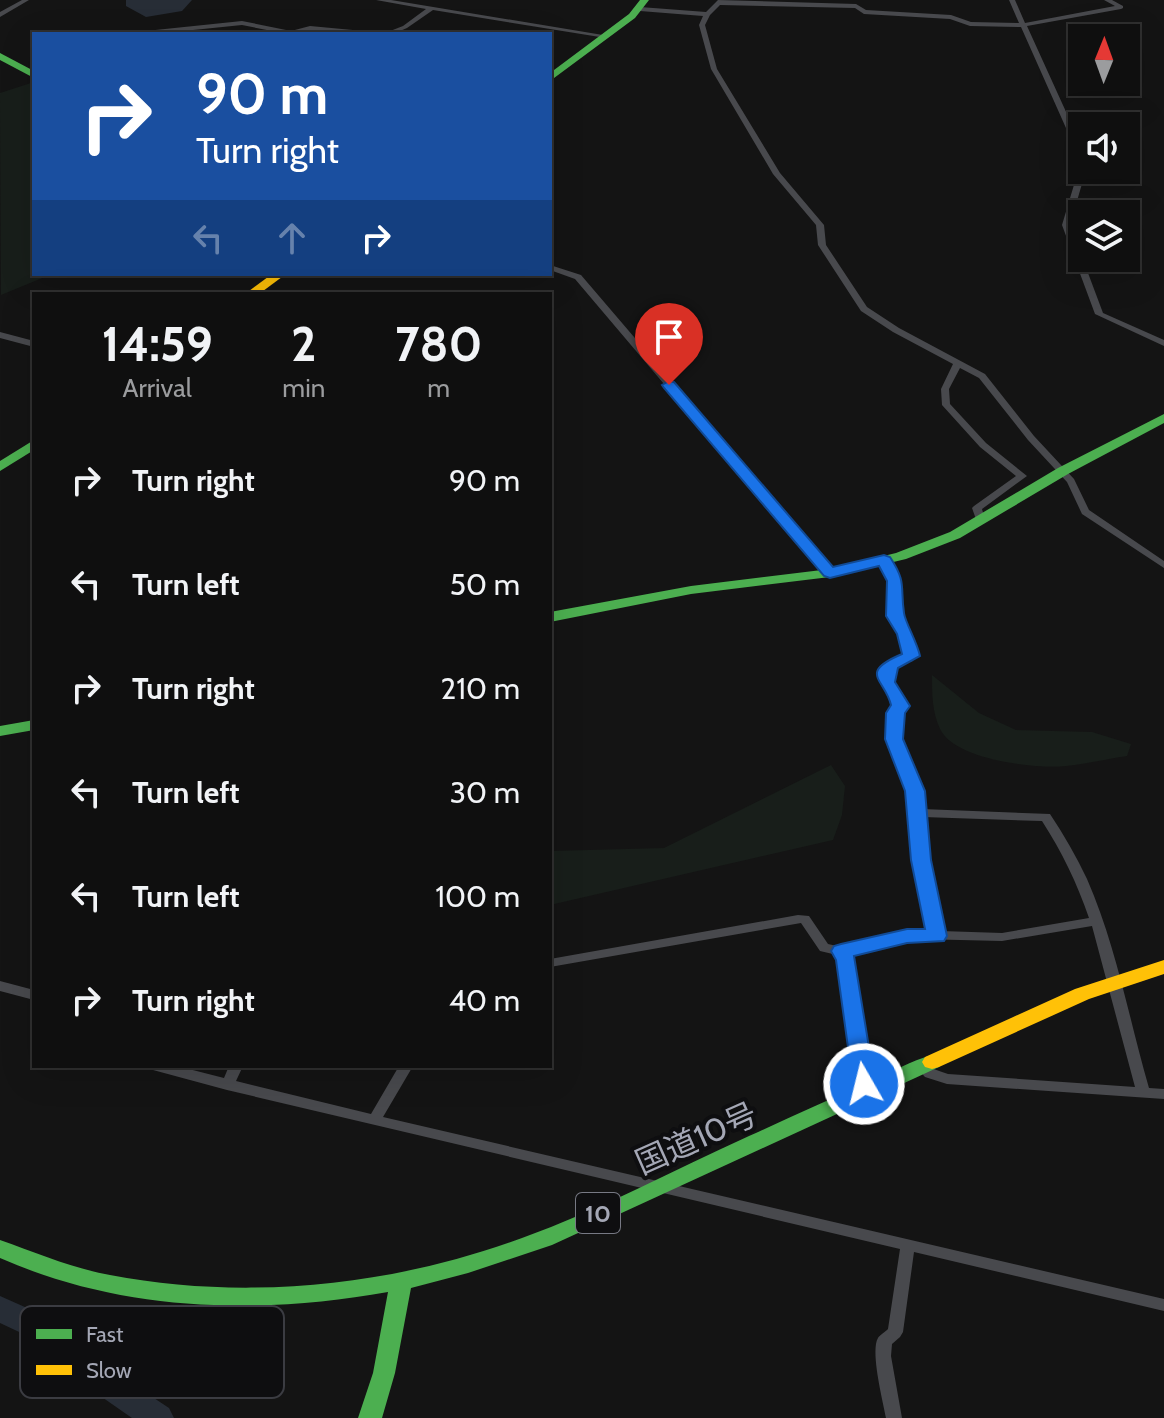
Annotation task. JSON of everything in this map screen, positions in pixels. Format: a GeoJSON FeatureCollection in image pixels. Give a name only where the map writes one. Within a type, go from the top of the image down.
{"type":"FeatureCollection","features":[{"type":"Feature","properties":{"kind":"main road"},"geometry":{"type":"LineString","coordinates":[[552,76],[642,5]]}},
{"type":"Feature","properties":{"kind":"main road"},"geometry":{"type":"LineString","coordinates":[[0,56],[32,73]]}},
{"type":"Feature","properties":{"kind":"main road"},"geometry":{"type":"LineString","coordinates":[[254,292],[277,276]]}},
{"type":"Feature","properties":{"kind":"main road"},"geometry":{"type":"LineString","coordinates":[[552,617],[691,590],[830,573],[938,543],[1063,471],[1164,418]]}},
{"type":"Feature","properties":{"kind":"main road"},"geometry":{"type":"LineString","coordinates":[[0,467],[32,445]]}},
{"type":"Feature","properties":{"kind":"main road"},"geometry":{"type":"LineString","coordinates":[[0,731],[32,725]]}},
{"type":"Feature","properties":{"kind":"main road","name":"国道10号"},"geometry":{"type":"LineString","coordinates":[[0,1249],[56,1271],[185,1294],[311,1294],[401,1282],[503,1255],[1114,982],[1164,967]]}},
{"type":"Feature","properties":{"kind":"main road"},"geometry":{"type":"LineString","coordinates":[[370,1418],[381,1390],[401,1282]]}},
{"type":"Feature","properties":{"kind":"street"},"geometry":{"type":"LineString","coordinates":[[0,15],[26,0]]}},
{"type":"Feature","properties":{"kind":"street"},"geometry":{"type":"LineString","coordinates":[[379,0],[606,36]]}},
{"type":"Feature","properties":{"kind":"street"},"geometry":{"type":"LineString","coordinates":[[1012,0],[1068,124]]}},
{"type":"Feature","properties":{"kind":"street"},"geometry":{"type":"LineString","coordinates":[[1107,0],[1121,7],[1023,25],[967,24],[951,17],[864,12],[856,6],[720,1],[707,14],[702,28],[717,77],[777,174],[820,225],[822,245],[864,309],[985,379],[1031,438],[1071,481],[1080,505],[1093,519],[1164,565]]}},
{"type":"Feature","properties":{"kind":"street"},"geometry":{"type":"LineString","coordinates":[[642,5],[707,14]]}},
{"type":"Feature","properties":{"kind":"street"},"geometry":{"type":"LineString","coordinates":[[391,32],[405,27],[431,9]]}},
{"type":"Feature","properties":{"kind":"street"},"geometry":{"type":"LineString","coordinates":[[155,32],[242,23],[285,32]]}},
{"type":"Feature","properties":{"kind":"street"},"geometry":{"type":"LineString","coordinates":[[294,32],[310,28],[360,32]]}},
{"type":"Feature","properties":{"kind":"street"},"geometry":{"type":"LineString","coordinates":[[1078,184],[1066,225],[1099,314],[1164,343]]}},
{"type":"Feature","properties":{"kind":"street"},"geometry":{"type":"LineString","coordinates":[[552,268],[578,277],[830,573]]}},
{"type":"Feature","properties":{"kind":"street"},"geometry":{"type":"LineString","coordinates":[[0,335],[32,343]]}},
{"type":"Feature","properties":{"kind":"street"},"geometry":{"type":"LineString","coordinates":[[958,362],[945,389],[946,405],[983,445],[1022,476],[977,508],[980,520]]}},
{"type":"Feature","properties":{"kind":"street"},"geometry":{"type":"LineString","coordinates":[[884,560],[896,581],[895,616],[906,634],[911,653],[909,659],[892,664],[885,675],[886,683],[899,698],[901,706],[895,713],[894,739],[915,791],[921,860],[936,936]]}},
{"type":"Feature","properties":{"kind":"street"},"geometry":{"type":"LineString","coordinates":[[918,813],[1046,817],[1071,857],[1096,921],[1143,1092]]}},
{"type":"Feature","properties":{"kind":"street"},"geometry":{"type":"LineString","coordinates":[[552,963],[798,919],[805,919],[824,948],[841,951],[907,936],[1002,937],[1096,921]]}},
{"type":"Feature","properties":{"kind":"street"},"geometry":{"type":"LineString","coordinates":[[841,951],[846,960],[864,1084],[870,1090]]}},
{"type":"Feature","properties":{"kind":"street"},"geometry":{"type":"LineString","coordinates":[[0,986],[32,994]]}},
{"type":"Feature","properties":{"kind":"street"},"geometry":{"type":"LineString","coordinates":[[922,1066],[930,1073],[947,1079],[1164,1094]]}},
{"type":"Feature","properties":{"kind":"street"},"geometry":{"type":"LineString","coordinates":[[165,1068],[656,1187],[1164,1305]]}},
{"type":"Feature","properties":{"kind":"street"},"geometry":{"type":"LineString","coordinates":[[227,1085],[235,1068]]}},
{"type":"Feature","properties":{"kind":"street"},"geometry":{"type":"LineString","coordinates":[[374,1120],[405,1068]]}},
{"type":"Feature","properties":{"kind":"street"},"geometry":{"type":"LineString","coordinates":[[894,1418],[883,1356],[884,1341],[895,1332],[908,1244]]}},
{"type":"Feature","properties":{"kind":"shaded area"},"geometry":{"type":"Polygon","coordinates":[[[126,0],[192,0],[182,11],[146,17],[126,6],[126,0]]]}},
{"type":"Feature","properties":{"kind":"shaded area"},"geometry":{"type":"Polygon","coordinates":[[[32,83],[32,276],[47,276],[1,295],[0,93],[32,83]]]}},
{"type":"Feature","properties":{"kind":"shaded area"},"geometry":{"type":"Polygon","coordinates":[[[932,675],[979,713],[1016,730],[1092,732],[1131,744],[1127,756],[1052,767],[1016,764],[978,755],[948,740],[940,729],[933,703],[932,675]]]}},
{"type":"Feature","properties":{"kind":"shaded area"},"geometry":{"type":"Polygon","coordinates":[[[831,765],[845,786],[842,815],[833,840],[552,905],[552,851],[664,848],[831,765]]]}},
{"type":"Feature","properties":{"kind":"waterway"},"geometry":{"type":"LineString","coordinates":[[0,1309],[20,1318]]}},
{"type":"Feature","properties":{"kind":"waterway"},"geometry":{"type":"LineString","coordinates":[[128,1398],[158,1418]]}},
{"type":"Feature","properties":{"kind":"traffic: fast"},"geometry":{"type":"LineString","coordinates":[[552,76],[632,16],[645,0]]}},
{"type":"Feature","properties":{"kind":"traffic: fast"},"geometry":{"type":"LineString","coordinates":[[0,56],[32,74]]}},
{"type":"Feature","properties":{"kind":"traffic: fast"},"geometry":{"type":"LineString","coordinates":[[552,617],[691,590],[830,573],[901,556],[955,535],[1063,471],[1164,418]]}},
{"type":"Feature","properties":{"kind":"traffic: fast"},"geometry":{"type":"LineString","coordinates":[[0,467],[32,445]]}},
{"type":"Feature","properties":{"kind":"traffic: fast"},"geometry":{"type":"LineString","coordinates":[[0,731],[32,725]]}},
{"type":"Feature","properties":{"kind":"traffic: fast"},"geometry":{"type":"LineString","coordinates":[[0,1249],[50,1269],[108,1284],[168,1293],[229,1297],[289,1296],[350,1290],[410,1279],[544,1239],[932,1062]]}},
{"type":"Feature","properties":{"kind":"traffic: fast"},"geometry":{"type":"LineString","coordinates":[[370,1418],[384,1373],[401,1282]]}},
{"type":"Feature","properties":{"kind":"traffic: slow"},"geometry":{"type":"LineString","coordinates":[[254,292],[277,276]]}},
{"type":"Feature","properties":{"kind":"traffic: slow"},"geometry":{"type":"LineString","coordinates":[[932,1062],[1082,994],[1164,967]]}},
{"type":"Feature","properties":{"kind":"route"},"geometry":{"type":"LineString","coordinates":[[669,385],[830,573],[884,560],[896,581],[895,616],[906,634],[911,656],[892,664],[885,675],[886,683],[899,698],[901,706],[895,713],[894,739],[915,791],[921,860],[936,936],[907,936],[841,951],[846,960],[864,1084]]}}]}
